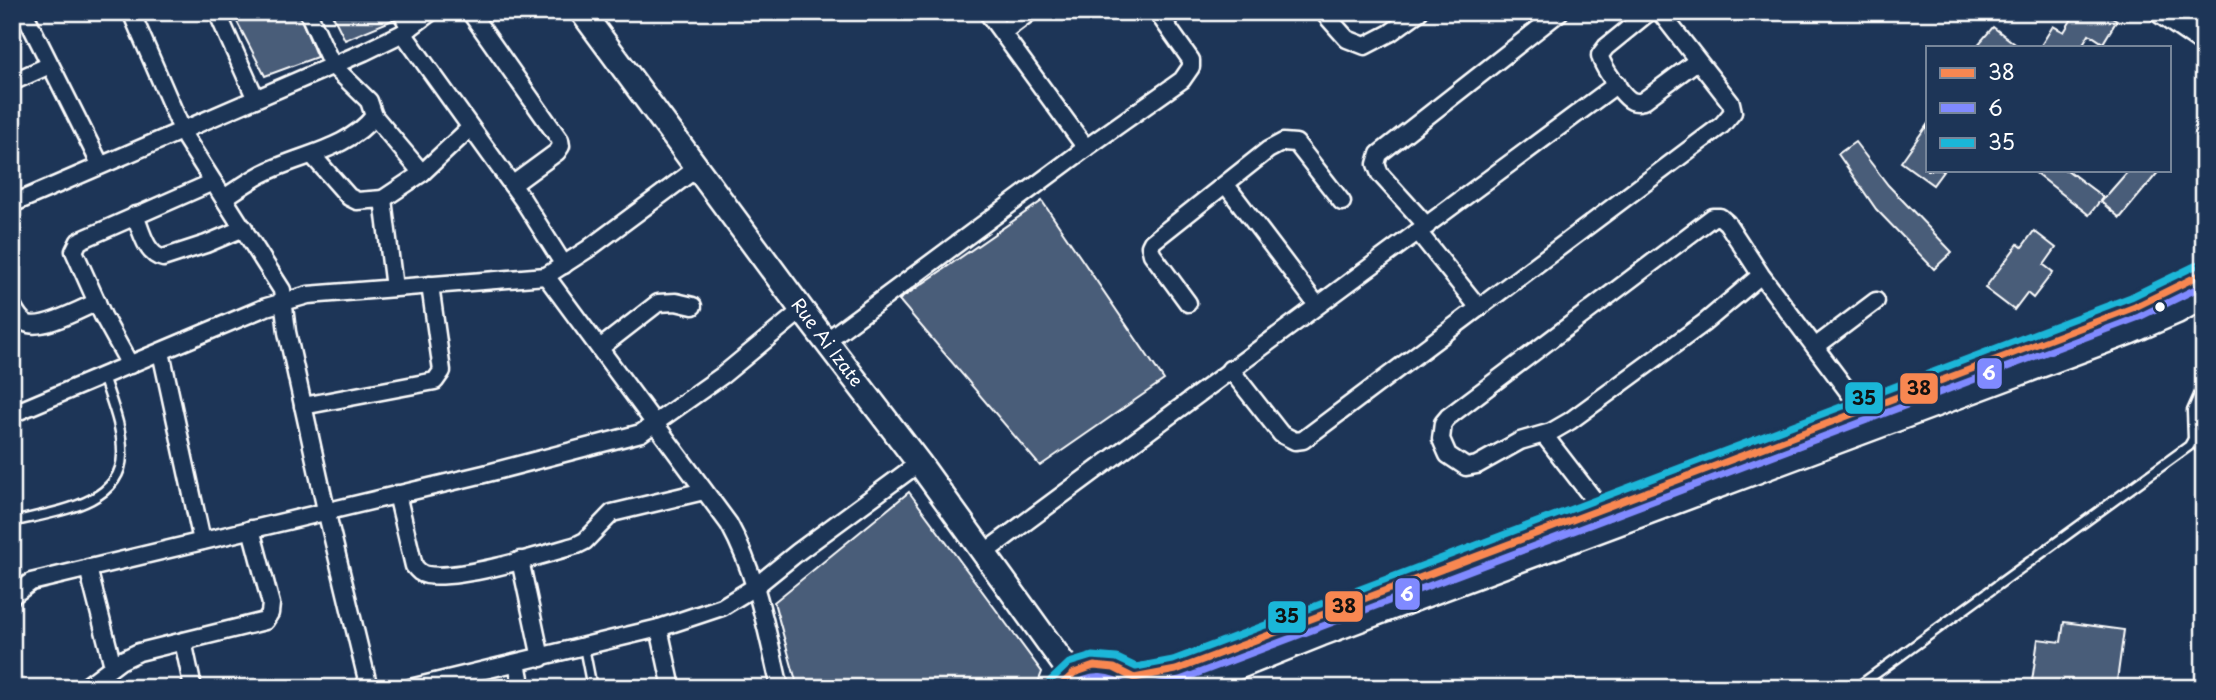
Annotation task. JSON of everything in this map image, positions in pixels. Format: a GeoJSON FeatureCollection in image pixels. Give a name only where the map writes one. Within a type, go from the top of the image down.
{"type":"FeatureCollection","features":[{"type":"Feature","properties":{"kind":"street"},"geometry":{"type":"LineString","coordinates":[[24,12],[100,164]]}},
{"type":"Feature","properties":{"kind":"street"},"geometry":{"type":"LineString","coordinates":[[131,12],[181,130],[277,279],[285,301],[286,332],[369,688]]}},
{"type":"Feature","properties":{"kind":"street"},"geometry":{"type":"LineString","coordinates":[[217,12],[255,97]]}},
{"type":"Feature","properties":{"kind":"street"},"geometry":{"type":"LineString","coordinates":[[308,12],[332,65],[369,101],[374,116],[422,173]]}},
{"type":"Feature","properties":{"kind":"street"},"geometry":{"type":"LineString","coordinates":[[401,12],[407,31],[564,265]]}},
{"type":"Feature","properties":{"kind":"street"},"geometry":{"type":"LineString","coordinates":[[12,204],[407,31],[431,12]]}},
{"type":"Feature","properties":{"kind":"street"},"geometry":{"type":"LineString","coordinates":[[470,12],[560,140],[561,146],[557,152],[512,185]]}},
{"type":"Feature","properties":{"kind":"street","name":"Rue Ai Izate"},"geometry":{"type":"LineString","coordinates":[[582,12],[984,553],[1065,681]]}},
{"type":"Feature","properties":{"kind":"street"},"geometry":{"type":"LineString","coordinates":[[988,12],[1086,148]]}},
{"type":"Feature","properties":{"kind":"street"},"geometry":{"type":"LineString","coordinates":[[1003,32],[1030,12]]}},
{"type":"Feature","properties":{"kind":"street"},"geometry":{"type":"LineString","coordinates":[[826,341],[1187,74],[1191,60],[1157,12]]}},
{"type":"Feature","properties":{"kind":"street"},"geometry":{"type":"LineString","coordinates":[[1323,12],[1347,39],[1365,46],[1390,33],[1419,12]]}},
{"type":"Feature","properties":{"kind":"street"},"geometry":{"type":"LineString","coordinates":[[1479,308],[1380,174],[1376,164],[1379,154],[1560,12]]}},
{"type":"Feature","properties":{"kind":"street"},"geometry":{"type":"LineString","coordinates":[[1649,12],[1602,51],[1601,63],[1631,100],[1643,101],[1697,61]]}},
{"type":"Feature","properties":{"kind":"street"},"geometry":{"type":"LineString","coordinates":[[1230,369],[1281,434],[1296,441],[1303,440],[1728,121],[1733,108],[1660,12]]}},
{"type":"Feature","properties":{"kind":"street"},"geometry":{"type":"LineString","coordinates":[[2162,12],[2204,41]]}},
{"type":"Feature","properties":{"kind":"street"},"geometry":{"type":"LineString","coordinates":[[2188,12],[2204,23]]}},
{"type":"Feature","properties":{"kind":"street"},"geometry":{"type":"LineString","coordinates":[[12,82],[50,65]]}},
{"type":"Feature","properties":{"kind":"street"},"geometry":{"type":"LineString","coordinates":[[984,553],[1617,84]]}},
{"type":"Feature","properties":{"kind":"street"},"geometry":{"type":"LineString","coordinates":[[224,198],[263,173],[312,155],[366,125],[374,116]]}},
{"type":"Feature","properties":{"kind":"street"},"geometry":{"type":"LineString","coordinates":[[312,155],[349,197],[357,201],[383,199],[422,173],[470,128]]}},
{"type":"Feature","properties":{"kind":"street"},"geometry":{"type":"LineString","coordinates":[[1188,303],[1152,254],[1150,246],[1268,150],[1290,141],[1301,148],[1342,202]]}},
{"type":"Feature","properties":{"kind":"street"},"geometry":{"type":"LineString","coordinates":[[12,414],[266,306],[307,295],[546,276],[697,168]]}},
{"type":"Feature","properties":{"kind":"street"},"geometry":{"type":"LineString","coordinates":[[130,365],[97,302],[74,251],[75,246],[135,215],[213,182]]}},
{"type":"Feature","properties":{"kind":"street"},"geometry":{"type":"LineString","coordinates":[[1226,185],[1318,306]]}},
{"type":"Feature","properties":{"kind":"street"},"geometry":{"type":"LineString","coordinates":[[383,199],[394,288]]}},
{"type":"Feature","properties":{"kind":"street"},"geometry":{"type":"LineString","coordinates":[[135,215],[150,251],[156,257],[163,258],[244,228]]}},
{"type":"Feature","properties":{"kind":"street"},"geometry":{"type":"LineString","coordinates":[[1761,275],[1704,323],[1581,414],[1544,435],[1520,441],[1472,467],[1455,462],[1448,455],[1441,439],[1443,423],[1448,417],[1707,219],[1717,216],[1723,219],[1761,275],[1862,410]]}},
{"type":"Feature","properties":{"kind":"street"},"geometry":{"type":"LineString","coordinates":[[1065,681],[1087,667],[1104,665],[1122,670],[1138,683],[1176,670],[2135,307],[2204,273]]}},
{"type":"Feature","properties":{"kind":"street"},"geometry":{"type":"LineString","coordinates":[[546,276],[729,524],[743,549],[756,586],[780,688]]}},
{"type":"Feature","properties":{"kind":"street"},"geometry":{"type":"LineString","coordinates":[[303,406],[435,381],[440,377],[442,371],[430,285]]}},
{"type":"Feature","properties":{"kind":"street"},"geometry":{"type":"LineString","coordinates":[[1186,688],[1321,634],[2130,332],[2176,312],[2204,296]]}},
{"type":"Feature","properties":{"kind":"street"},"geometry":{"type":"LineString","coordinates":[[1815,347],[1876,301]]}},
{"type":"Feature","properties":{"kind":"street"},"geometry":{"type":"LineString","coordinates":[[12,305],[19,318],[35,326],[97,302]]}},
{"type":"Feature","properties":{"kind":"street"},"geometry":{"type":"LineString","coordinates":[[600,348],[658,303],[676,302],[693,306]]}},
{"type":"Feature","properties":{"kind":"street"},"geometry":{"type":"LineString","coordinates":[[12,596],[31,582],[626,438],[654,425],[723,375],[802,310]]}},
{"type":"Feature","properties":{"kind":"street"},"geometry":{"type":"LineString","coordinates":[[161,352],[202,541]]}},
{"type":"Feature","properties":{"kind":"street"},"geometry":{"type":"LineString","coordinates":[[1544,435],[1602,510]]}},
{"type":"Feature","properties":{"kind":"street"},"geometry":{"type":"LineString","coordinates":[[417,687],[659,628],[722,607],[756,586],[919,463]]}},
{"type":"Feature","properties":{"kind":"street"},"geometry":{"type":"LineString","coordinates":[[397,494],[414,566],[424,575],[457,574],[577,545],[585,541],[607,517],[618,510],[704,491]]}},
{"type":"Feature","properties":{"kind":"street"},"geometry":{"type":"LineString","coordinates":[[84,688],[113,666],[139,652],[251,626],[268,618],[271,604],[251,529]]}},
{"type":"Feature","properties":{"kind":"street"},"geometry":{"type":"LineString","coordinates":[[520,560],[541,658]]}},
{"type":"Feature","properties":{"kind":"street"},"geometry":{"type":"LineString","coordinates":[[88,568],[113,666]]}},
{"type":"Feature","properties":{"kind":"street"},"geometry":{"type":"LineString","coordinates":[[659,628],[672,688]]}},
{"type":"Feature","properties":{"kind":"street"},"geometry":{"type":"LineString","coordinates":[[183,641],[193,688]]}},
{"type":"Feature","properties":{"kind":"street"},"geometry":{"type":"LineString","coordinates":[[517,663],[522,688]]}},
{"type":"Feature","properties":{"kind":"lane"},"geometry":{"type":"LineString","coordinates":[[12,522],[93,499],[110,487],[120,472],[120,430],[103,376]]}},
{"type":"Feature","properties":{"kind":"lane"},"geometry":{"type":"LineString","coordinates":[[1856,688],[2189,446],[2193,439],[2192,411],[2204,384]]}},
{"type":"Feature","properties":{"kind":"lane"},"geometry":{"type":"LineString","coordinates":[[2193,439],[2204,453]]}},
{"type":"Feature","properties":{"kind":"lane"},"geometry":{"type":"LineString","coordinates":[[584,647],[592,688]]}},
{"type":"Feature","properties":{"kind":"building"},"geometry":{"type":"Polygon","coordinates":[[[232,12],[298,12],[317,57],[265,76],[232,12]]]}},
{"type":"Feature","properties":{"kind":"building"},"geometry":{"type":"Polygon","coordinates":[[[331,12],[391,12],[393,20],[345,40],[331,12]]]}},
{"type":"Feature","properties":{"kind":"building"},"geometry":{"type":"Polygon","coordinates":[[[2076,12],[2103,12],[2117,20],[2103,43],[2089,34],[2082,46],[2041,46],[2053,26],[2064,32],[2076,12]]]}},
{"type":"Feature","properties":{"kind":"building"},"geometry":{"type":"Polygon","coordinates":[[[1993,27],[2018,46],[1977,46],[1993,27]]]}},
{"type":"Feature","properties":{"kind":"building"},"geometry":{"type":"Polygon","coordinates":[[[1926,126],[1926,172],[1943,172],[1933,185],[1901,162],[1926,126]]]}},
{"type":"Feature","properties":{"kind":"building"},"geometry":{"type":"Polygon","coordinates":[[[1855,142],[1888,185],[1952,252],[1934,269],[1876,209],[1838,154],[1855,142]]]}},
{"type":"Feature","properties":{"kind":"building"},"geometry":{"type":"Polygon","coordinates":[[[2035,172],[2070,172],[2103,197],[2089,215],[2035,172]]]}},
{"type":"Feature","properties":{"kind":"building"},"geometry":{"type":"Polygon","coordinates":[[[2127,172],[2158,172],[2120,218],[2101,202],[2127,172]]]}},
{"type":"Feature","properties":{"kind":"building"},"geometry":{"type":"Polygon","coordinates":[[[1042,201],[1164,380],[1040,466],[899,300],[1042,201]]]}},
{"type":"Feature","properties":{"kind":"building"},"geometry":{"type":"Polygon","coordinates":[[[2034,231],[2056,248],[2044,265],[2053,272],[2033,298],[2027,293],[2014,310],[1985,288],[2018,244],[2022,247],[2034,231]]]}},
{"type":"Feature","properties":{"kind":"building"},"geometry":{"type":"Polygon","coordinates":[[[909,492],[1042,672],[1036,688],[798,688],[774,602],[909,492]]]}},
{"type":"Feature","properties":{"kind":"building"},"geometry":{"type":"Polygon","coordinates":[[[2064,622],[2124,630],[2116,688],[2031,688],[2038,639],[2061,642],[2064,622]]]}},
{"type":"Feature","properties":{"kind":"transit line","name":"35"},"geometry":{"type":"LineString","coordinates":[[1050,681],[1069,663],[1092,656],[1117,658],[1136,667],[1173,660],[2131,297],[2199,264]]}},
{"type":"Feature","properties":{"kind":"transit line","name":"38"},"geometry":{"type":"LineString","coordinates":[[1058,688],[1074,673],[1094,666],[1114,668],[1134,678],[1176,670],[2135,307],[2204,273]]}},
{"type":"Feature","properties":{"kind":"transit line","name":"6"},"geometry":{"type":"LineString","coordinates":[[1139,688],[1180,680],[2139,317],[2204,285]]}},
{"type":"Feature","properties":{"kind":"transit line","name":"6"},"geometry":{"type":"LineString","coordinates":[[1072,688],[1093,678],[1108,679],[1130,688]]}}]}
